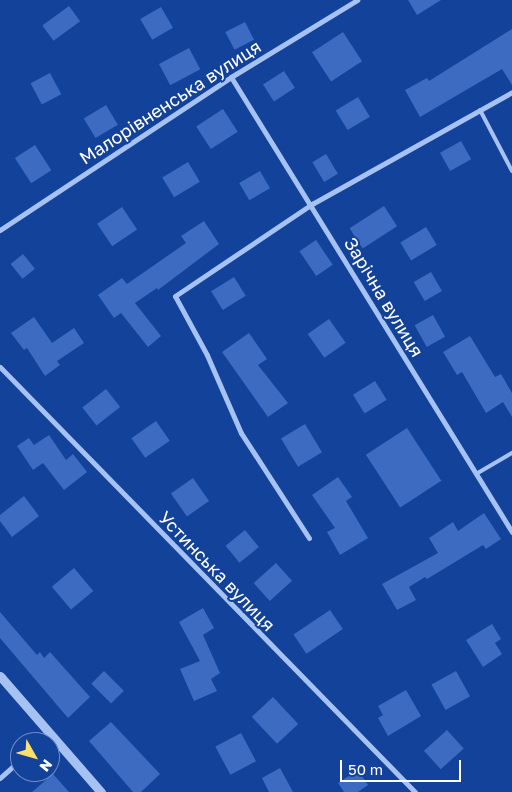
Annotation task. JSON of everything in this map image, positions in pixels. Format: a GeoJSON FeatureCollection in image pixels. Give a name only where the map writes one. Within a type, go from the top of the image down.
{"type":"FeatureCollection","features":[{"type":"Feature","properties":{"kind":"street","name":"Малорівненська вулиця"},"geometry":{"type":"LineString","coordinates":[[0,230],[232,77],[357,0]]}},
{"type":"Feature","properties":{"kind":"street","name":"Зарічна вулиця"},"geometry":{"type":"LineString","coordinates":[[232,77],[312,204],[512,532]]}},
{"type":"Feature","properties":{"kind":"street"},"geometry":{"type":"LineString","coordinates":[[309,538],[241,433],[207,355],[175,296],[312,204],[512,92]]}},
{"type":"Feature","properties":{"kind":"street","name":"Устинська вулиця"},"geometry":{"type":"LineString","coordinates":[[0,367],[415,792]]}},
{"type":"Feature","properties":{"kind":"street"},"geometry":{"type":"LineString","coordinates":[[0,676],[48,732]]}},
{"type":"Feature","properties":{"kind":"street"},"geometry":{"type":"LineString","coordinates":[[60,746],[100,792]]}},
{"type":"Feature","properties":{"kind":"street"},"geometry":{"type":"LineString","coordinates":[[0,778],[10,769]]}},
{"type":"Feature","properties":{"kind":"lane"},"geometry":{"type":"LineString","coordinates":[[480,110],[512,171]]}},
{"type":"Feature","properties":{"kind":"lane"},"geometry":{"type":"LineString","coordinates":[[476,474],[512,453]]}},
{"type":"Feature","properties":{"kind":"building"},"geometry":{"type":"Polygon","coordinates":[[[408,0],[441,0],[417,15],[408,0]]]}},
{"type":"Feature","properties":{"kind":"building"},"geometry":{"type":"Polygon","coordinates":[[[69,6],[80,21],[53,41],[42,25],[69,6]]]}},
{"type":"Feature","properties":{"kind":"building"},"geometry":{"type":"Polygon","coordinates":[[[161,7],[173,28],[152,40],[140,19],[161,7]]]}},
{"type":"Feature","properties":{"kind":"building"},"geometry":{"type":"Polygon","coordinates":[[[245,22],[254,40],[234,50],[225,32],[245,22]]]}},
{"type":"Feature","properties":{"kind":"building"},"geometry":{"type":"Polygon","coordinates":[[[512,29],[512,85],[502,69],[420,117],[405,90],[427,78],[429,81],[512,29]]]}},
{"type":"Feature","properties":{"kind":"building"},"geometry":{"type":"Polygon","coordinates":[[[343,32],[362,61],[331,82],[312,52],[343,32]]]}},
{"type":"Feature","properties":{"kind":"building"},"geometry":{"type":"Polygon","coordinates":[[[189,48],[200,69],[170,85],[159,64],[189,48]]]}},
{"type":"Feature","properties":{"kind":"building"},"geometry":{"type":"Polygon","coordinates":[[[284,71],[295,88],[274,101],[263,85],[284,71]]]}},
{"type":"Feature","properties":{"kind":"building"},"geometry":{"type":"Polygon","coordinates":[[[50,73],[61,94],[42,105],[31,83],[50,73]]]}},
{"type":"Feature","properties":{"kind":"building"},"geometry":{"type":"Polygon","coordinates":[[[358,97],[370,117],[348,130],[336,110],[358,97]]]}},
{"type":"Feature","properties":{"kind":"building"},"geometry":{"type":"Polygon","coordinates":[[[106,105],[118,125],[96,138],[84,118],[106,105]]]}},
{"type":"Feature","properties":{"kind":"building"},"geometry":{"type":"Polygon","coordinates":[[[223,109],[238,132],[211,149],[196,126],[223,109]]]}},
{"type":"Feature","properties":{"kind":"building"},"geometry":{"type":"Polygon","coordinates":[[[461,141],[471,159],[450,171],[440,153],[461,141]]]}},
{"type":"Feature","properties":{"kind":"building"},"geometry":{"type":"Polygon","coordinates":[[[35,145],[51,170],[31,183],[15,158],[35,145]]]}},
{"type":"Feature","properties":{"kind":"building"},"geometry":{"type":"Polygon","coordinates":[[[326,154],[338,174],[324,182],[312,162],[326,154]]]}},
{"type":"Feature","properties":{"kind":"building"},"geometry":{"type":"Polygon","coordinates":[[[188,162],[200,182],[174,197],[162,177],[188,162]]]}},
{"type":"Feature","properties":{"kind":"building"},"geometry":{"type":"Polygon","coordinates":[[[260,171],[270,188],[249,200],[239,183],[260,171]]]}},
{"type":"Feature","properties":{"kind":"building"},"geometry":{"type":"Polygon","coordinates":[[[384,206],[397,226],[363,248],[350,228],[384,206]]]}},
{"type":"Feature","properties":{"kind":"building"},"geometry":{"type":"Polygon","coordinates":[[[122,207],[137,229],[112,246],[97,224],[122,207]]]}},
{"type":"Feature","properties":{"kind":"building"},"geometry":{"type":"Polygon","coordinates":[[[204,221],[219,244],[158,290],[157,288],[135,303],[161,336],[148,347],[121,313],[114,318],[98,295],[122,278],[127,284],[186,243],[181,236],[204,221]]]}},
{"type":"Feature","properties":{"kind":"building"},"geometry":{"type":"Polygon","coordinates":[[[426,227],[437,245],[411,260],[400,242],[426,227]]]}},
{"type":"Feature","properties":{"kind":"building"},"geometry":{"type":"Polygon","coordinates":[[[316,240],[333,265],[316,276],[299,251],[316,240]]]}},
{"type":"Feature","properties":{"kind":"building"},"geometry":{"type":"Polygon","coordinates":[[[23,254],[35,269],[23,279],[11,264],[23,254]]]}},
{"type":"Feature","properties":{"kind":"building"},"geometry":{"type":"Polygon","coordinates":[[[431,272],[442,291],[425,301],[414,282],[431,272]]]}},
{"type":"Feature","properties":{"kind":"building"},"geometry":{"type":"Polygon","coordinates":[[[234,277],[246,296],[223,310],[211,291],[234,277]]]}},
{"type":"Feature","properties":{"kind":"building"},"geometry":{"type":"Polygon","coordinates":[[[433,315],[445,337],[427,347],[415,325],[433,315]]]}},
{"type":"Feature","properties":{"kind":"building"},"geometry":{"type":"Polygon","coordinates":[[[34,317],[52,343],[74,328],[84,343],[57,361],[60,365],[45,376],[27,348],[24,350],[11,333],[34,317]]]}},
{"type":"Feature","properties":{"kind":"building"},"geometry":{"type":"Polygon","coordinates":[[[329,319],[346,343],[324,358],[308,334],[329,319]]]}},
{"type":"Feature","properties":{"kind":"building"},"geometry":{"type":"Polygon","coordinates":[[[249,333],[267,359],[258,365],[288,403],[268,417],[222,352],[249,333]]]}},
{"type":"Feature","properties":{"kind":"building"},"geometry":{"type":"Polygon","coordinates":[[[470,336],[495,377],[501,374],[512,393],[512,417],[503,402],[486,413],[462,372],[457,375],[443,352],[470,336]]]}},
{"type":"Feature","properties":{"kind":"building"},"geometry":{"type":"Polygon","coordinates":[[[375,381],[387,400],[365,413],[353,395],[375,381]]]}},
{"type":"Feature","properties":{"kind":"building"},"geometry":{"type":"Polygon","coordinates":[[[106,389],[120,407],[97,426],[82,407],[106,389]]]}},
{"type":"Feature","properties":{"kind":"building"},"geometry":{"type":"Polygon","coordinates":[[[156,421],[170,441],[145,458],[131,438],[156,421]]]}},
{"type":"Feature","properties":{"kind":"building"},"geometry":{"type":"Polygon","coordinates":[[[305,424],[322,452],[298,467],[281,438],[305,424]]]}},
{"type":"Feature","properties":{"kind":"building"},"geometry":{"type":"Polygon","coordinates":[[[407,428],[441,481],[400,508],[366,455],[407,428]]]}},
{"type":"Feature","properties":{"kind":"building"},"geometry":{"type":"Polygon","coordinates":[[[49,435],[66,460],[73,454],[87,472],[64,490],[43,463],[33,470],[17,446],[29,438],[34,445],[49,435]]]}},
{"type":"Feature","properties":{"kind":"building"},"geometry":{"type":"Polygon","coordinates":[[[338,477],[352,497],[346,501],[368,538],[340,555],[327,532],[335,528],[312,495],[338,477]]]}},
{"type":"Feature","properties":{"kind":"building"},"geometry":{"type":"Polygon","coordinates":[[[193,478],[209,501],[187,516],[171,493],[193,478]]]}},
{"type":"Feature","properties":{"kind":"building"},"geometry":{"type":"Polygon","coordinates":[[[24,496],[39,516],[12,537],[0,521],[0,515],[24,496]]]}},
{"type":"Feature","properties":{"kind":"building"},"geometry":{"type":"Polygon","coordinates":[[[484,513],[501,539],[486,549],[483,545],[427,579],[425,577],[409,587],[416,600],[397,610],[382,584],[438,553],[429,538],[453,522],[458,531],[484,513]]]}},
{"type":"Feature","properties":{"kind":"building"},"geometry":{"type":"Polygon","coordinates":[[[245,530],[259,547],[239,563],[226,546],[245,530]]]}},
{"type":"Feature","properties":{"kind":"building"},"geometry":{"type":"Polygon","coordinates":[[[276,563],[292,581],[270,601],[254,583],[276,563]]]}},
{"type":"Feature","properties":{"kind":"building"},"geometry":{"type":"Polygon","coordinates":[[[74,568],[93,591],[71,610],[52,587],[74,568]]]}},
{"type":"Feature","properties":{"kind":"building"},"geometry":{"type":"Polygon","coordinates":[[[203,608],[214,628],[203,635],[220,673],[211,679],[217,691],[194,701],[180,669],[200,661],[179,622],[203,608]]]}},
{"type":"Feature","properties":{"kind":"building"},"geometry":{"type":"Polygon","coordinates":[[[330,610],[343,629],[306,654],[294,635],[330,610]]]}},
{"type":"Feature","properties":{"kind":"building"},"geometry":{"type":"Polygon","coordinates":[[[0,612],[37,655],[40,652],[44,658],[50,652],[90,697],[68,718],[0,638],[0,612]]]}},
{"type":"Feature","properties":{"kind":"building"},"geometry":{"type":"Polygon","coordinates":[[[492,624],[501,639],[495,643],[502,654],[483,667],[466,640],[492,624]]]}},
{"type":"Feature","properties":{"kind":"building"},"geometry":{"type":"Polygon","coordinates":[[[104,671],[124,691],[111,704],[91,684],[104,671]]]}},
{"type":"Feature","properties":{"kind":"building"},"geometry":{"type":"Polygon","coordinates":[[[456,671],[470,696],[446,710],[432,685],[456,671]]]}},
{"type":"Feature","properties":{"kind":"building"},"geometry":{"type":"Polygon","coordinates":[[[406,690],[421,716],[388,736],[378,718],[383,715],[378,706],[406,690]]]}},
{"type":"Feature","properties":{"kind":"building"},"geometry":{"type":"Polygon","coordinates":[[[273,697],[298,724],[277,744],[252,717],[273,697]]]}},
{"type":"Feature","properties":{"kind":"building"},"geometry":{"type":"Polygon","coordinates":[[[111,722],[160,774],[141,792],[133,792],[89,741],[111,722]]]}},
{"type":"Feature","properties":{"kind":"building"},"geometry":{"type":"Polygon","coordinates":[[[447,730],[464,749],[441,769],[424,751],[447,730]]]}},
{"type":"Feature","properties":{"kind":"building"},"geometry":{"type":"Polygon","coordinates":[[[241,733],[256,761],[230,775],[215,747],[241,733]]]}},
{"type":"Feature","properties":{"kind":"building"},"geometry":{"type":"Polygon","coordinates":[[[280,768],[293,792],[269,792],[262,778],[280,768]]]}},
{"type":"Feature","properties":{"kind":"building"},"geometry":{"type":"Polygon","coordinates":[[[358,770],[368,785],[358,792],[344,792],[338,783],[358,770]]]}},
{"type":"Feature","properties":{"kind":"building"},"geometry":{"type":"Polygon","coordinates":[[[44,782],[60,782],[69,792],[32,792],[44,782]]]}}]}
